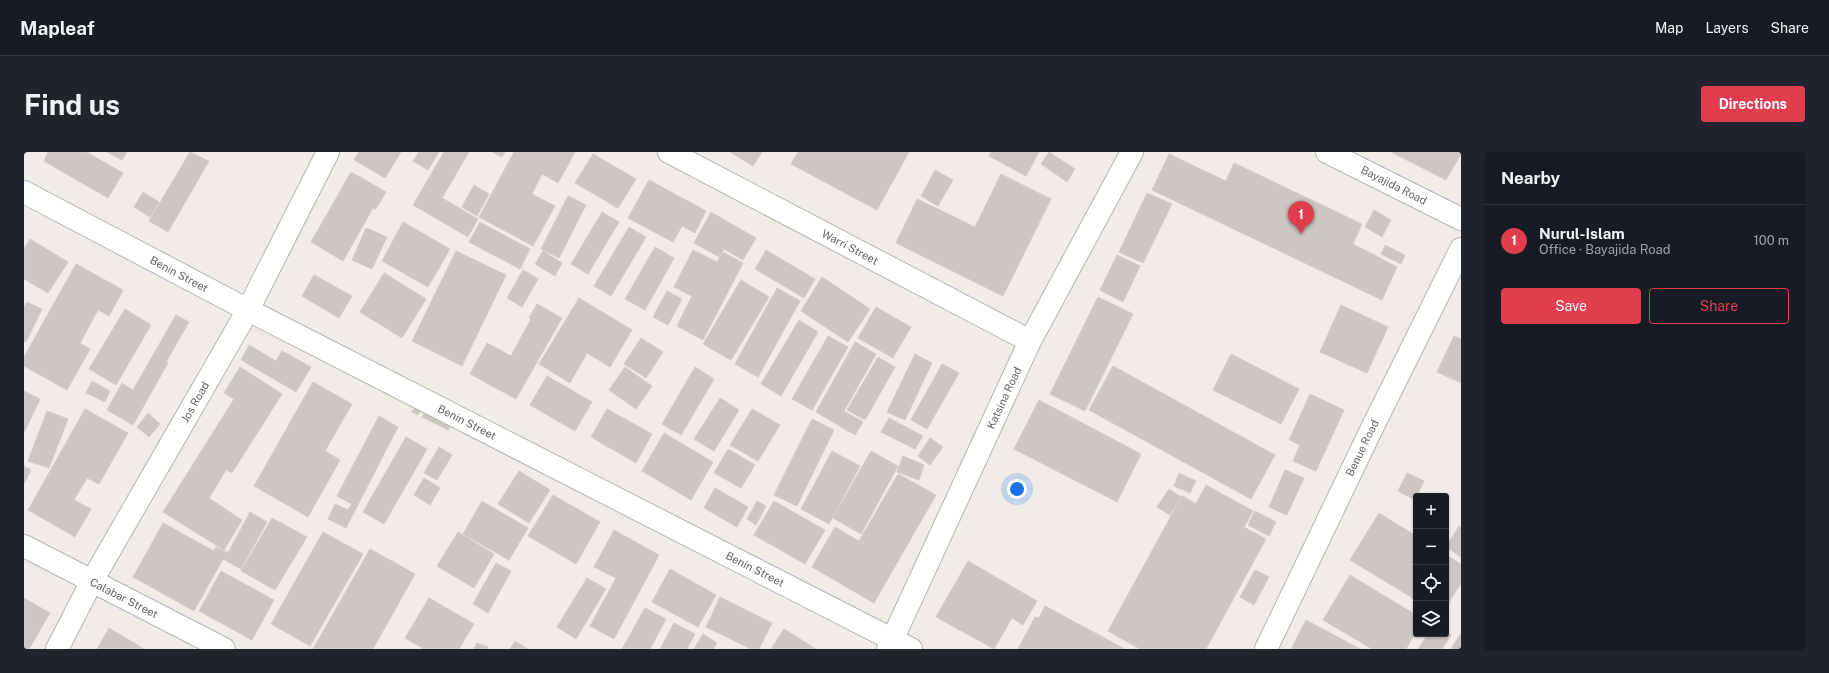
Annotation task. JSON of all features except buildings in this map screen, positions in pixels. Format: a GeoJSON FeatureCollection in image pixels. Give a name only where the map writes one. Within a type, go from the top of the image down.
{"type":"FeatureCollection","features":[{"type":"Feature","properties":{"kind":"street","name":"Jos Road"},"geometry":{"type":"LineString","coordinates":[[57,649],[92,581],[248,310],[328,152]]}},
{"type":"Feature","properties":{"kind":"street","name":"Warri Street"},"geometry":{"type":"LineString","coordinates":[[669,152],[1030,341]]}},
{"type":"Feature","properties":{"kind":"street","name":"Katsina Road"},"geometry":{"type":"LineString","coordinates":[[897,646],[1030,341],[1132,152]]}},
{"type":"Feature","properties":{"kind":"street","name":"Bayajida Road"},"geometry":{"type":"LineString","coordinates":[[1327,152],[1461,219]]}},
{"type":"Feature","properties":{"kind":"street","name":"Benin Street"},"geometry":{"type":"LineString","coordinates":[[24,192],[248,310],[897,646]]}},
{"type":"Feature","properties":{"kind":"street","name":"Benue Road"},"geometry":{"type":"LineString","coordinates":[[1266,649],[1374,424],[1461,250]]}},
{"type":"Feature","properties":{"kind":"street","name":"Calabar Street"},"geometry":{"type":"LineString","coordinates":[[24,546],[224,649]]}},
{"type":"Feature","properties":{"kind":"place","name":"Nurul-Islam"},"geometry":{"type":"Point","coordinates":[1301,234]}}]}
